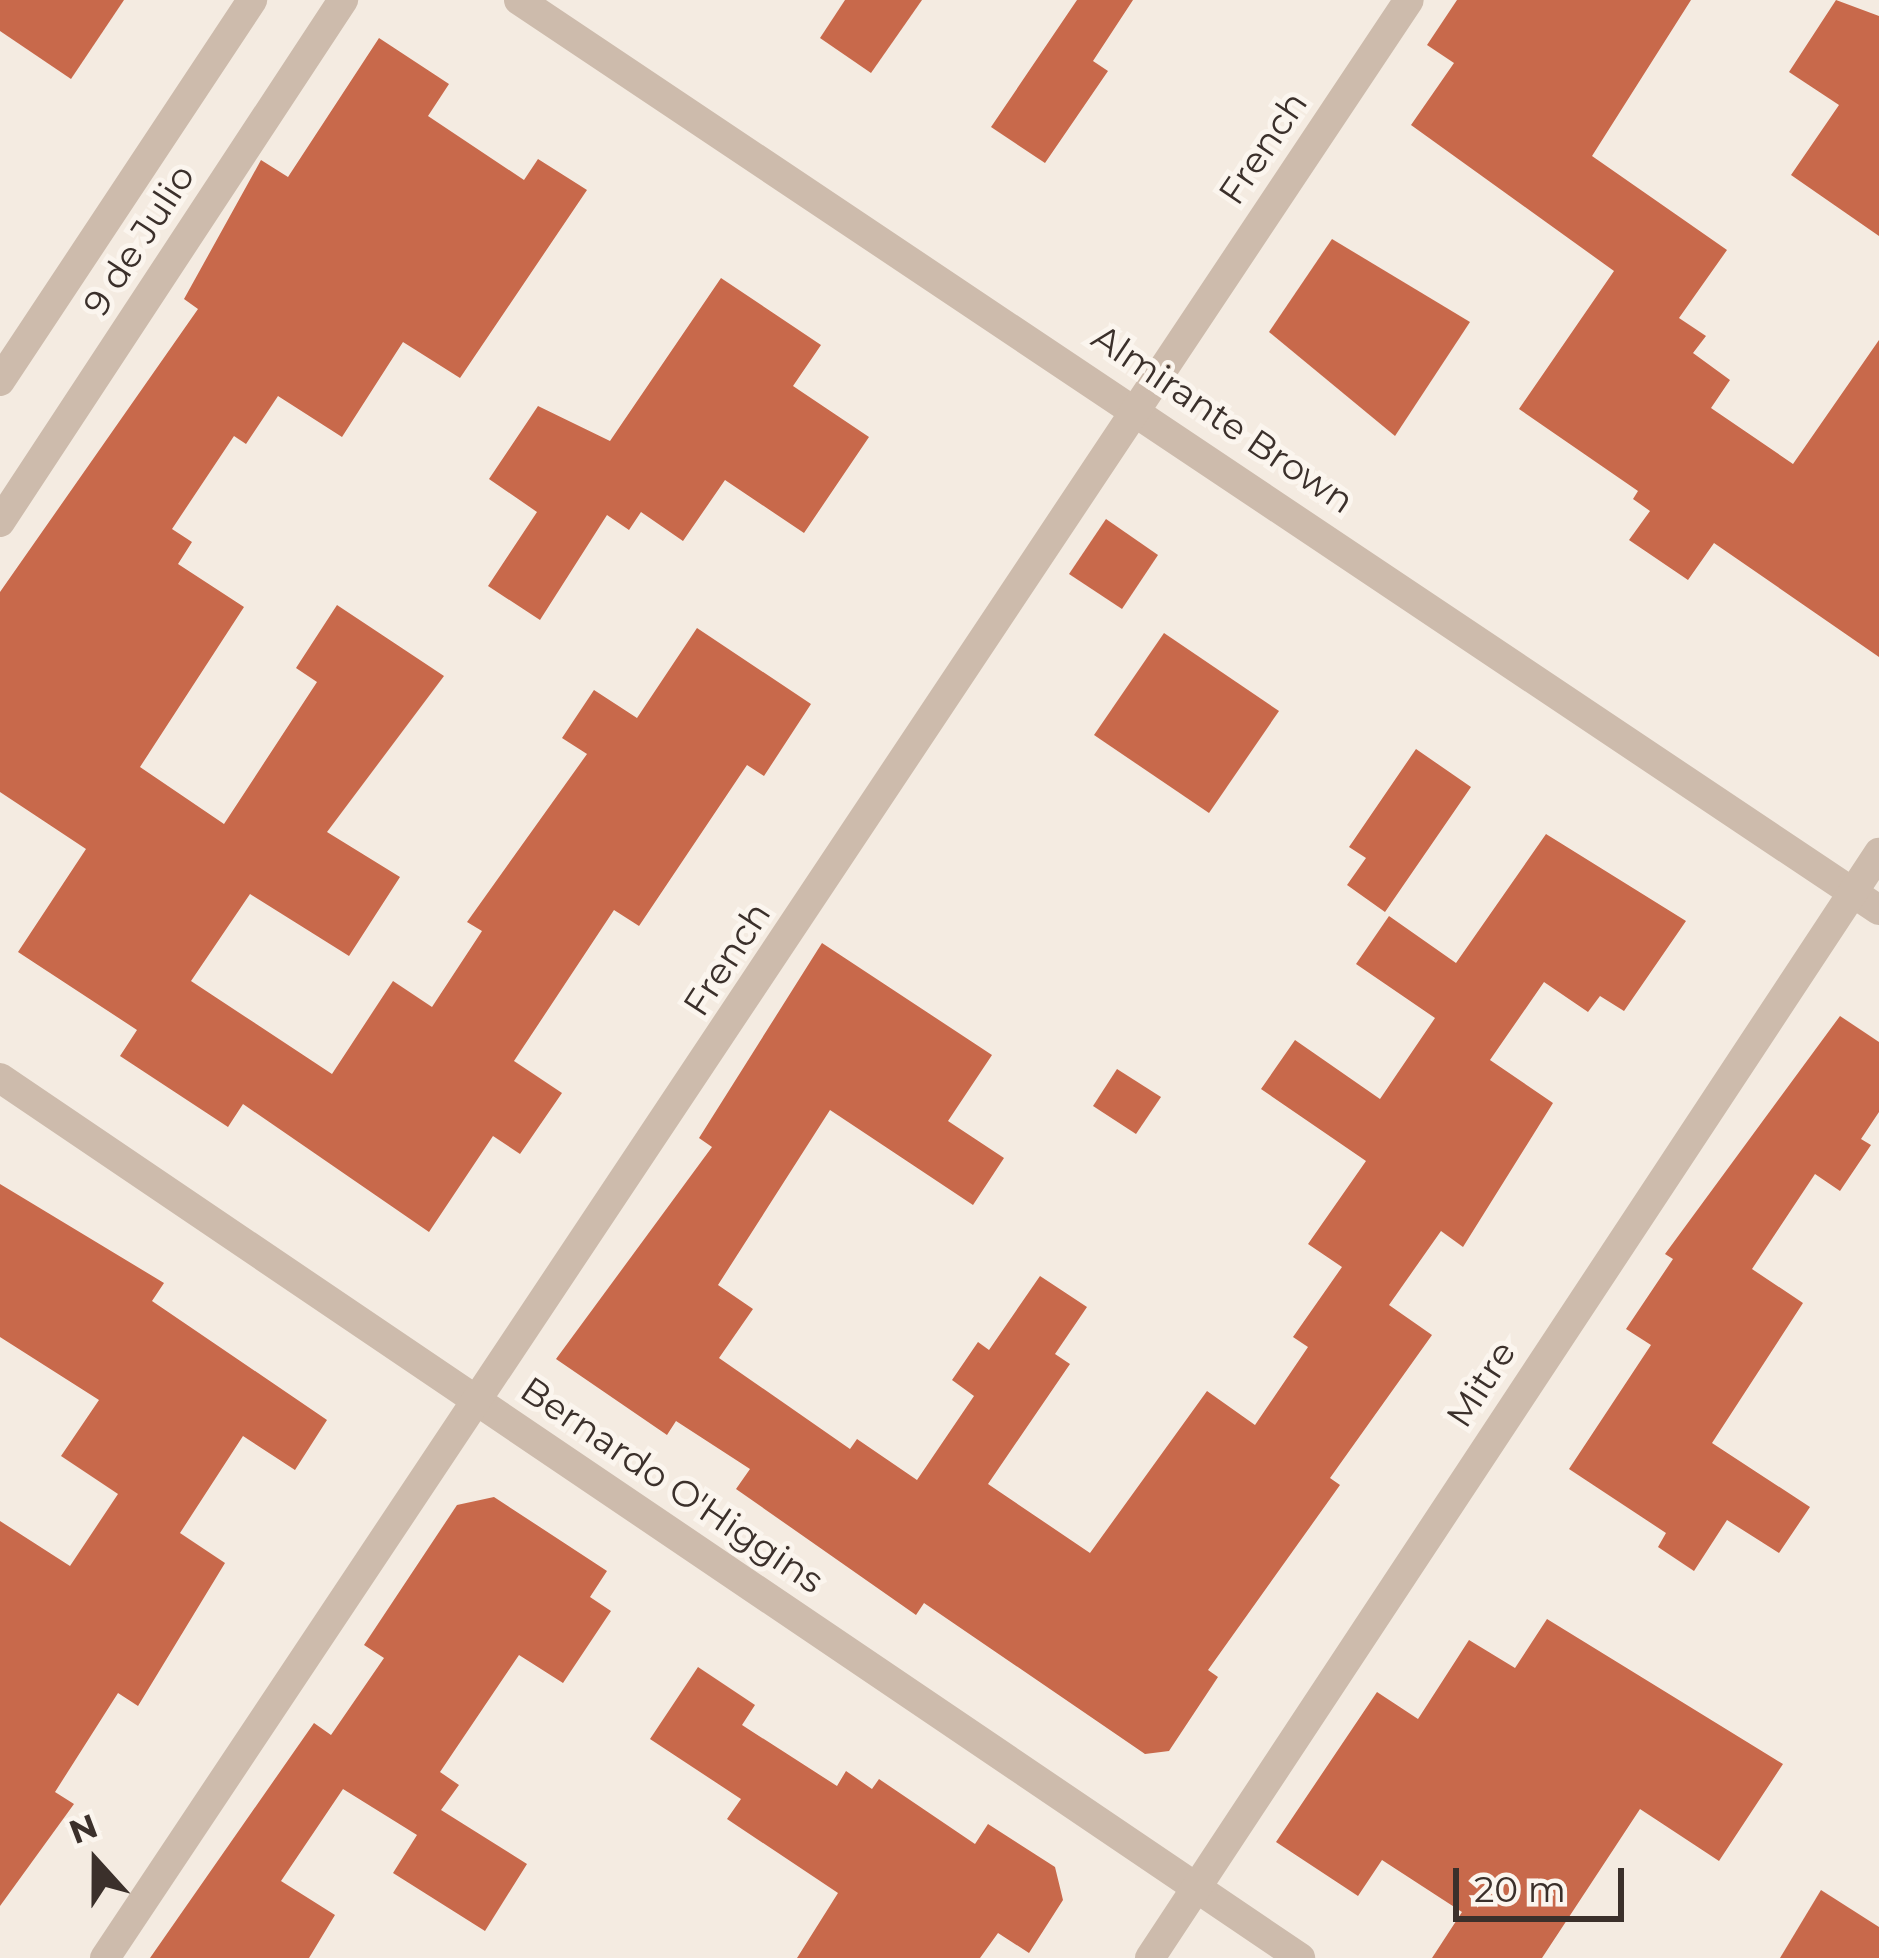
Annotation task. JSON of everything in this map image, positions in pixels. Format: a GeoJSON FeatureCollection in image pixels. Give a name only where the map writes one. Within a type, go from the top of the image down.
{"type":"FeatureCollection","features":[{"type":"Feature","properties":{"kind":"street","name":"9 de Julio"},"geometry":{"type":"LineString","coordinates":[[0,381],[252,0]]}},
{"type":"Feature","properties":{"kind":"street","name":"9 de Julio"},"geometry":{"type":"LineString","coordinates":[[0,522],[343,0]]}},
{"type":"Feature","properties":{"kind":"street","name":"Almirante Brown"},"geometry":{"type":"LineString","coordinates":[[519,0],[1137,407],[1866,901]]}},
{"type":"Feature","properties":{"kind":"street","name":"French"},"geometry":{"type":"LineString","coordinates":[[105,1958],[481,1402],[1409,0]]}},
{"type":"Feature","properties":{"kind":"street","name":"Mitre"},"geometry":{"type":"LineString","coordinates":[[1150,1958],[1866,901],[1879,853]]}},
{"type":"Feature","properties":{"kind":"street","name":"Bernardo O'Higgins"},"geometry":{"type":"LineString","coordinates":[[0,1078],[1300,1958]]}},
{"type":"Feature","properties":{"kind":"building"},"geometry":{"type":"Polygon","coordinates":[[[0,0],[124,0],[71,79],[0,31],[0,0]]]}},
{"type":"Feature","properties":{"kind":"building"},"geometry":{"type":"Polygon","coordinates":[[[845,0],[922,0],[871,73],[820,38],[845,0]]]}},
{"type":"Feature","properties":{"kind":"building"},"geometry":{"type":"Polygon","coordinates":[[[1077,0],[1133,0],[1093,61],[1108,71],[1045,163],[991,127],[1077,0]]]}},
{"type":"Feature","properties":{"kind":"building"},"geometry":{"type":"Polygon","coordinates":[[[1457,0],[1691,0],[1592,156],[1727,250],[1679,318],[1706,336],[1693,353],[1730,380],[1711,408],[1793,464],[1879,340],[1879,657],[1714,543],[1688,580],[1629,540],[1650,511],[1633,499],[1638,491],[1519,409],[1614,271],[1411,125],[1454,63],[1427,45],[1457,0]]]}},
{"type":"Feature","properties":{"kind":"building"},"geometry":{"type":"Polygon","coordinates":[[[1836,0],[1879,16],[1879,236],[1791,175],[1839,105],[1789,72],[1836,0]]]}},
{"type":"Feature","properties":{"kind":"building"},"geometry":{"type":"Polygon","coordinates":[[[379,38],[449,84],[428,116],[524,180],[538,159],[587,190],[460,378],[403,342],[342,437],[278,396],[246,444],[234,436],[172,529],[192,542],[178,564],[244,607],[140,767],[224,824],[317,682],[296,668],[337,605],[444,676],[327,832],[400,877],[349,956],[250,894],[191,981],[332,1074],[393,981],[432,1007],[482,931],[467,922],[587,754],[562,738],[594,690],[637,718],[697,628],[811,704],[764,776],[747,765],[639,926],[614,910],[514,1061],[562,1093],[520,1154],[493,1136],[429,1232],[243,1104],[228,1127],[120,1056],[137,1030],[18,952],[86,849],[0,792],[0,592],[198,309],[184,299],[261,160],[288,177],[379,38]]]}},
{"type":"Feature","properties":{"kind":"building"},"geometry":{"type":"Polygon","coordinates":[[[1332,239],[1470,322],[1395,436],[1269,332],[1332,239]]]}},
{"type":"Feature","properties":{"kind":"building"},"geometry":{"type":"Polygon","coordinates":[[[721,278],[821,345],[793,386],[869,437],[804,533],[725,480],[683,541],[641,512],[629,530],[607,515],[540,620],[488,586],[537,512],[489,479],[538,406],[610,441],[721,278]]]}},
{"type":"Feature","properties":{"kind":"building"},"geometry":{"type":"Polygon","coordinates":[[[1106,519],[1158,555],[1122,609],[1069,574],[1106,519]]]}},
{"type":"Feature","properties":{"kind":"building"},"geometry":{"type":"Polygon","coordinates":[[[1164,633],[1279,711],[1209,813],[1094,735],[1164,633]]]}},
{"type":"Feature","properties":{"kind":"building"},"geometry":{"type":"Polygon","coordinates":[[[1416,749],[1471,787],[1385,912],[1347,885],[1366,858],[1349,847],[1416,749]]]}},
{"type":"Feature","properties":{"kind":"building"},"geometry":{"type":"Polygon","coordinates":[[[1546,834],[1686,921],[1624,1011],[1600,996],[1588,1012],[1544,982],[1490,1060],[1553,1103],[1463,1247],[1441,1231],[1389,1305],[1432,1335],[1330,1478],[1340,1485],[1208,1670],[1218,1677],[1169,1751],[1145,1754],[924,1603],[916,1615],[736,1489],[750,1469],[676,1421],[667,1435],[556,1359],[712,1147],[699,1138],[822,943],[992,1055],[948,1121],[1004,1158],[973,1205],[830,1110],[718,1285],[753,1309],[719,1358],[850,1449],[857,1439],[917,1480],[974,1396],[952,1380],[978,1342],[989,1350],[1040,1276],[1087,1307],[1055,1354],[1070,1364],[988,1484],[1090,1553],[1207,1391],[1255,1425],[1308,1347],[1293,1337],[1342,1267],[1308,1244],[1366,1161],[1261,1089],[1295,1040],[1380,1099],[1435,1018],[1356,964],[1389,916],[1456,963],[1546,834]]]}},
{"type":"Feature","properties":{"kind":"building"},"geometry":{"type":"Polygon","coordinates":[[[1840,1016],[1879,1042],[1879,1112],[1861,1139],[1871,1145],[1840,1191],[1815,1174],[1752,1269],[1803,1303],[1712,1443],[1810,1507],[1779,1553],[1727,1520],[1694,1571],[1658,1547],[1666,1533],[1569,1469],[1651,1345],[1626,1329],[1673,1259],[1665,1254],[1840,1016]]]}},
{"type":"Feature","properties":{"kind":"building"},"geometry":{"type":"Polygon","coordinates":[[[1117,1069],[1161,1097],[1136,1134],[1093,1106],[1117,1069]]]}},
{"type":"Feature","properties":{"kind":"building"},"geometry":{"type":"Polygon","coordinates":[[[0,1184],[164,1283],[152,1301],[327,1420],[295,1470],[243,1436],[180,1533],[225,1563],[138,1706],[118,1693],[55,1792],[74,1804],[0,1906],[0,1521],[70,1566],[118,1494],[61,1456],[99,1400],[0,1337],[0,1184]]]}},
{"type":"Feature","properties":{"kind":"building"},"geometry":{"type":"Polygon","coordinates":[[[494,1497],[607,1571],[590,1597],[611,1611],[563,1683],[519,1655],[440,1772],[459,1785],[441,1810],[527,1864],[485,1931],[393,1873],[417,1835],[343,1789],[281,1881],[335,1915],[309,1958],[150,1958],[314,1723],[331,1735],[384,1658],[364,1645],[457,1505],[494,1497]]]}},
{"type":"Feature","properties":{"kind":"building"},"geometry":{"type":"Polygon","coordinates":[[[1547,1619],[1783,1764],[1719,1861],[1640,1809],[1542,1958],[1432,1958],[1462,1912],[1382,1860],[1358,1896],[1276,1842],[1377,1692],[1418,1719],[1469,1640],[1515,1668],[1547,1619]]]}},
{"type":"Feature","properties":{"kind":"building"},"geometry":{"type":"Polygon","coordinates":[[[698,1667],[755,1705],[742,1725],[837,1786],[846,1771],[872,1789],[879,1779],[975,1844],[988,1824],[1055,1867],[1063,1900],[1029,1953],[998,1933],[980,1958],[797,1958],[838,1893],[727,1819],[741,1799],[650,1739],[698,1667]]]}},
{"type":"Feature","properties":{"kind":"building"},"geometry":{"type":"Polygon","coordinates":[[[1821,1890],[1879,1927],[1879,1958],[1780,1958],[1821,1890]]]}}]}
